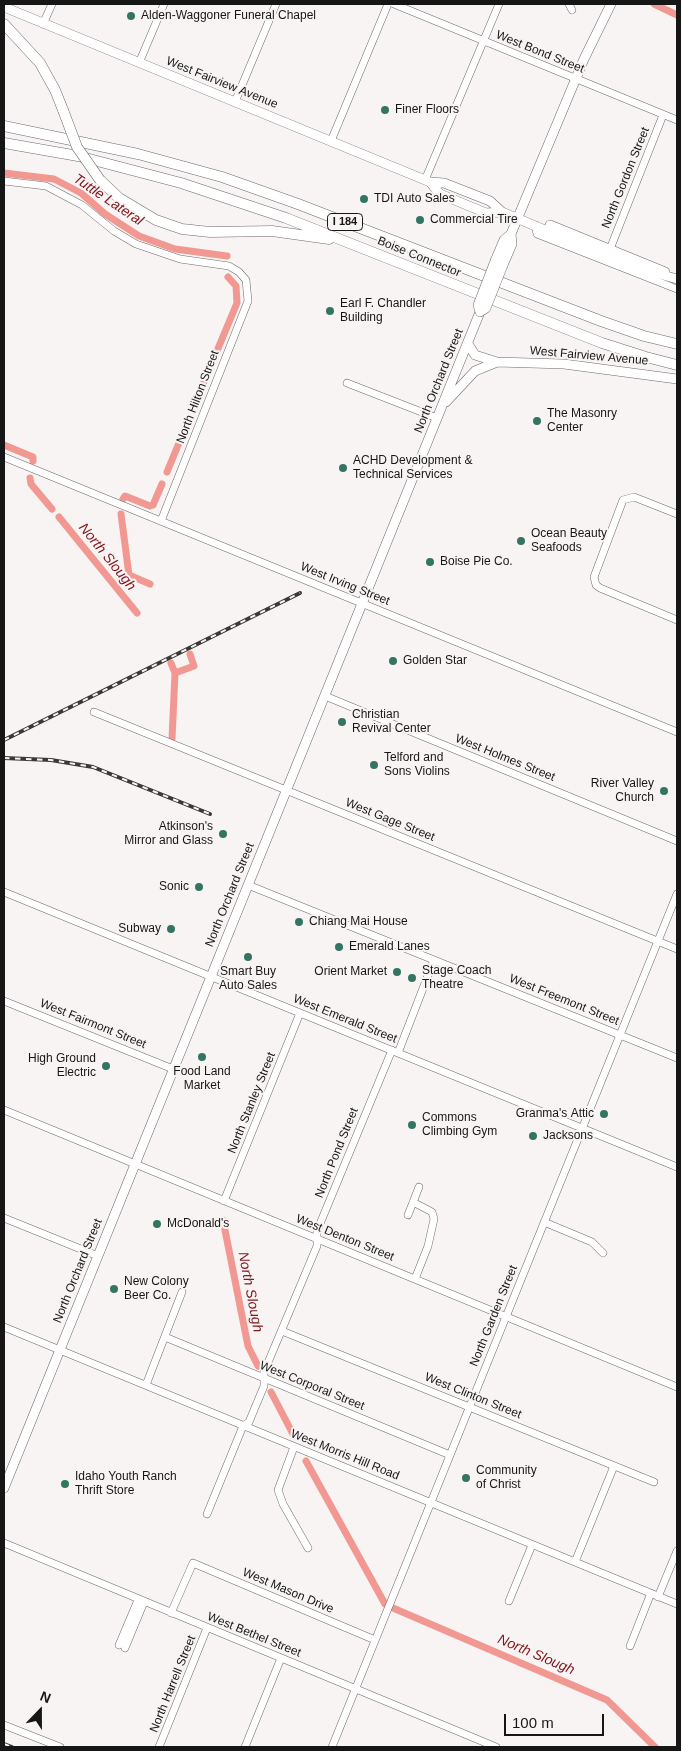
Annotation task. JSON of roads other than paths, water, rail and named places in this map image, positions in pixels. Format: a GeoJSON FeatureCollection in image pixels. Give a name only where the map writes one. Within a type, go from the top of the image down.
{"type":"FeatureCollection","features":[{"type":"Feature","properties":{"kind":"highway"},"geometry":{"type":"LineString","coordinates":[[4,24],[40,63],[55,90],[78,147],[100,180],[119,198],[156,220],[182,229],[210,232],[272,231],[348,242]]}},
{"type":"Feature","properties":{"kind":"highway","name":"Boise Connector"},"geometry":{"type":"LineString","coordinates":[[4,126],[138,154],[222,177],[298,204],[601,321],[644,336],[677,344]]}},
{"type":"Feature","properties":{"kind":"highway","name":"Boise Connector"},"geometry":{"type":"LineString","coordinates":[[4,143],[78,156],[181,183],[286,218],[602,343],[646,358],[677,365]]}},
{"type":"Feature","properties":{"kind":"main road","name":"North Orchard Street"},"geometry":{"type":"LineString","coordinates":[[4,1488],[468,344],[479,314],[478,305],[499,263],[504,240],[511,234],[576,79],[611,4]]}},
{"type":"Feature","properties":{"kind":"main road","name":"West Fairview Avenue"},"geometry":{"type":"LineString","coordinates":[[4,8],[428,181],[440,194],[486,213],[502,212],[535,225],[542,222],[677,278]]}},
{"type":"Feature","properties":{"kind":"main road"},"geometry":{"type":"LineString","coordinates":[[535,225],[630,266],[677,278]]}},
{"type":"Feature","properties":{"kind":"main road"},"geometry":{"type":"LineString","coordinates":[[468,344],[475,355],[498,362]]}},
{"type":"Feature","properties":{"kind":"main road","name":"West Fairview Avenue"},"geometry":{"type":"LineString","coordinates":[[498,362],[591,367],[677,379]]}},
{"type":"Feature","properties":{"kind":"main road"},"geometry":{"type":"LineString","coordinates":[[441,408],[475,371],[498,362]]}},
{"type":"Feature","properties":{"kind":"street"},"geometry":{"type":"LineString","coordinates":[[43,24],[52,4]]}},
{"type":"Feature","properties":{"kind":"street"},"geometry":{"type":"LineString","coordinates":[[139,63],[164,4]]}},
{"type":"Feature","properties":{"kind":"street"},"geometry":{"type":"LineString","coordinates":[[235,102],[276,4]]}},
{"type":"Feature","properties":{"kind":"street"},"geometry":{"type":"LineString","coordinates":[[331,141],[388,4]]}},
{"type":"Feature","properties":{"kind":"street","name":"West Bond Street"},"geometry":{"type":"LineString","coordinates":[[394,4],[677,120]]}},
{"type":"Feature","properties":{"kind":"street"},"geometry":{"type":"LineString","coordinates":[[428,181],[500,4]]}},
{"type":"Feature","properties":{"kind":"street","name":"North Gordon Street"},"geometry":{"type":"LineString","coordinates":[[610,249],[663,115]]}},
{"type":"Feature","properties":{"kind":"street","name":"North Hilton Street"},"geometry":{"type":"LineString","coordinates":[[4,181],[46,186],[82,206],[114,231],[136,244],[180,259],[228,266],[239,272],[246,280],[248,301],[160,521]]}},
{"type":"Feature","properties":{"kind":"street","name":"West Fairview Avenue"},"geometry":{"type":"LineString","coordinates":[[535,225],[540,235],[677,289]]}},
{"type":"Feature","properties":{"kind":"street"},"geometry":{"type":"LineString","coordinates":[[347,383],[437,418]]}},
{"type":"Feature","properties":{"kind":"street","name":"West Irving Street"},"geometry":{"type":"LineString","coordinates":[[4,457],[677,732]]}},
{"type":"Feature","properties":{"kind":"street"},"geometry":{"type":"LineString","coordinates":[[677,514],[641,499],[628,497],[621,504],[595,572],[594,580],[600,588],[677,620]]}},
{"type":"Feature","properties":{"kind":"street","name":"West Holmes Street"},"geometry":{"type":"LineString","coordinates":[[325,696],[677,841]]}},
{"type":"Feature","properties":{"kind":"street","name":"West Gage Street"},"geometry":{"type":"LineString","coordinates":[[94,712],[677,949]]}},
{"type":"Feature","properties":{"kind":"street","name":"West Freemont Street"},"geometry":{"type":"LineString","coordinates":[[248,884],[677,1058]]}},
{"type":"Feature","properties":{"kind":"street","name":"West Emerald Street"},"geometry":{"type":"LineString","coordinates":[[4,892],[677,1165]]}},
{"type":"Feature","properties":{"kind":"street","name":"North Garden Street"},"geometry":{"type":"LineString","coordinates":[[332,1747],[677,894]]}},
{"type":"Feature","properties":{"kind":"street","name":"North Pond Street"},"geometry":{"type":"LineString","coordinates":[[207,1514],[243,1426],[249,1422],[264,1386],[264,1372],[317,1246],[317,1231],[434,960]]}},
{"type":"Feature","properties":{"kind":"street","name":"West Fairmont Street"},"geometry":{"type":"LineString","coordinates":[[4,1001],[173,1068]]}},
{"type":"Feature","properties":{"kind":"street","name":"North Stanley Street"},"geometry":{"type":"LineString","coordinates":[[224,1200],[300,1013]]}},
{"type":"Feature","properties":{"kind":"street","name":"West Denton Street"},"geometry":{"type":"LineString","coordinates":[[4,1110],[677,1387]]}},
{"type":"Feature","properties":{"kind":"street"},"geometry":{"type":"LineString","coordinates":[[408,1215],[419,1188]]}},
{"type":"Feature","properties":{"kind":"street"},"geometry":{"type":"LineString","coordinates":[[413,1202],[432,1212],[434,1219],[428,1246],[415,1279]]}},
{"type":"Feature","properties":{"kind":"street"},"geometry":{"type":"LineString","coordinates":[[4,1218],[98,1256]]}},
{"type":"Feature","properties":{"kind":"street"},"geometry":{"type":"LineString","coordinates":[[544,1222],[592,1242],[603,1253]]}},
{"type":"Feature","properties":{"kind":"street"},"geometry":{"type":"LineString","coordinates":[[146,1385],[182,1292]]}},
{"type":"Feature","properties":{"kind":"street","name":"West Morris Hill Road"},"geometry":{"type":"LineString","coordinates":[[4,1327],[677,1604]]}},
{"type":"Feature","properties":{"kind":"street","name":"West Clinton Street"},"geometry":{"type":"LineString","coordinates":[[282,1331],[654,1482]]}},
{"type":"Feature","properties":{"kind":"street","name":"West Corporal Street"},"geometry":{"type":"LineString","coordinates":[[165,1337],[450,1455]]}},
{"type":"Feature","properties":{"kind":"street"},"geometry":{"type":"LineString","coordinates":[[294,1447],[278,1490],[283,1504],[308,1548]]}},
{"type":"Feature","properties":{"kind":"street"},"geometry":{"type":"LineString","coordinates":[[575,1562],[614,1466]]}},
{"type":"Feature","properties":{"kind":"street","name":"West Bethel Street"},"geometry":{"type":"LineString","coordinates":[[4,1543],[496,1747]]}},
{"type":"Feature","properties":{"kind":"street"},"geometry":{"type":"LineString","coordinates":[[509,1602],[532,1544]]}},
{"type":"Feature","properties":{"kind":"street"},"geometry":{"type":"LineString","coordinates":[[630,1646],[677,1551]]}},
{"type":"Feature","properties":{"kind":"street","name":"West Mason Drive"},"geometry":{"type":"LineString","coordinates":[[171,1613],[193,1563],[375,1640]]}},
{"type":"Feature","properties":{"kind":"street"},"geometry":{"type":"LineString","coordinates":[[122,1647],[141,1601]]}},
{"type":"Feature","properties":{"kind":"street","name":"North Harrell Street"},"geometry":{"type":"LineString","coordinates":[[159,1747],[207,1628]]}},
{"type":"Feature","properties":{"kind":"street"},"geometry":{"type":"LineString","coordinates":[[245,1747],[281,1658]]}},
{"type":"Feature","properties":{"kind":"street"},"geometry":{"type":"LineString","coordinates":[[4,1725],[60,1747]]}},
{"type":"Feature","properties":{"kind":"waterway"},"geometry":{"type":"LineString","coordinates":[[654,4],[677,15]]}},
{"type":"Feature","properties":{"kind":"waterway","name":"Tuttle Lateral"},"geometry":{"type":"LineString","coordinates":[[4,173],[54,179],[81,193],[105,214],[139,236],[175,249],[227,256]]}},
{"type":"Feature","properties":{"kind":"waterway","name":"Tuttle Lateral"},"geometry":{"type":"LineString","coordinates":[[199,394],[237,303],[236,286],[228,277]]}},
{"type":"Feature","properties":{"kind":"waterway","name":"Tuttle Lateral"},"geometry":{"type":"LineString","coordinates":[[186,427],[188,422]]}},
{"type":"Feature","properties":{"kind":"waterway","name":"Tuttle Lateral"},"geometry":{"type":"LineString","coordinates":[[167,472],[181,438]]}},
{"type":"Feature","properties":{"kind":"waterway","name":"North Slough"},"geometry":{"type":"LineString","coordinates":[[4,445],[33,457],[33,461]]}},
{"type":"Feature","properties":{"kind":"waterway","name":"North Slough"},"geometry":{"type":"LineString","coordinates":[[30,478],[31,484],[52,509]]}},
{"type":"Feature","properties":{"kind":"waterway","name":"Tuttle Lateral"},"geometry":{"type":"LineString","coordinates":[[123,499],[125,496],[150,506],[153,505],[162,484]]}},
{"type":"Feature","properties":{"kind":"waterway","name":"Tuttle Lateral"},"geometry":{"type":"LineString","coordinates":[[121,514],[129,575],[150,584]]}},
{"type":"Feature","properties":{"kind":"waterway","name":"North Slough"},"geometry":{"type":"LineString","coordinates":[[59,517],[137,613]]}},
{"type":"Feature","properties":{"kind":"waterway","name":"Tuttle Lateral"},"geometry":{"type":"LineString","coordinates":[[175,673],[194,666],[190,654]]}},
{"type":"Feature","properties":{"kind":"waterway","name":"North Slough"},"geometry":{"type":"LineString","coordinates":[[171,663],[175,673],[172,739]]}},
{"type":"Feature","properties":{"kind":"waterway","name":"North Slough"},"geometry":{"type":"LineString","coordinates":[[223,1220],[248,1346],[258,1366]]}},
{"type":"Feature","properties":{"kind":"waterway","name":"North Slough"},"geometry":{"type":"LineString","coordinates":[[271,1392],[294,1436]]}},
{"type":"Feature","properties":{"kind":"waterway","name":"North Slough"},"geometry":{"type":"LineString","coordinates":[[306,1461],[385,1604]]}},
{"type":"Feature","properties":{"kind":"waterway","name":"North Slough"},"geometry":{"type":"LineString","coordinates":[[393,1608],[607,1700],[655,1747]]}},
{"type":"Feature","properties":{"kind":"railway"},"geometry":{"type":"LineString","coordinates":[[4,740],[300,593]]}},
{"type":"Feature","properties":{"kind":"railway"},"geometry":{"type":"LineString","coordinates":[[4,758],[51,760],[93,767],[210,814]]}},
{"type":"Feature","properties":{"kind":"railway"},"geometry":{"type":"LineString","coordinates":[[4,1744],[12,1747]]}},
{"type":"Feature","properties":{"kind":"place","name":"Alden-Waggoner Funeral Chapel"},"geometry":{"type":"Point","coordinates":[131,16]}},
{"type":"Feature","properties":{"kind":"place","name":"Finer Floors"},"geometry":{"type":"Point","coordinates":[385,110]}},
{"type":"Feature","properties":{"kind":"place","name":"TDI Auto Sales"},"geometry":{"type":"Point","coordinates":[364,199]}},
{"type":"Feature","properties":{"kind":"place","name":"Commercial Tire"},"geometry":{"type":"Point","coordinates":[420,220]}},
{"type":"Feature","properties":{"kind":"place","name":"Earl F. Chandler Building"},"geometry":{"type":"Point","coordinates":[330,311]}},
{"type":"Feature","properties":{"kind":"place","name":"The Masonry Center"},"geometry":{"type":"Point","coordinates":[537,421]}},
{"type":"Feature","properties":{"kind":"place","name":"ACHD Development & Technical Services"},"geometry":{"type":"Point","coordinates":[343,468]}},
{"type":"Feature","properties":{"kind":"place","name":"Ocean Beauty Seafoods"},"geometry":{"type":"Point","coordinates":[521,541]}},
{"type":"Feature","properties":{"kind":"place","name":"Boise Pie Co."},"geometry":{"type":"Point","coordinates":[430,562]}},
{"type":"Feature","properties":{"kind":"place","name":"Golden Star"},"geometry":{"type":"Point","coordinates":[393,661]}},
{"type":"Feature","properties":{"kind":"place","name":"Christian Revival Center"},"geometry":{"type":"Point","coordinates":[342,722]}},
{"type":"Feature","properties":{"kind":"place","name":"Telford and Sons Violins"},"geometry":{"type":"Point","coordinates":[374,765]}},
{"type":"Feature","properties":{"kind":"place","name":"River Valley Church"},"geometry":{"type":"Point","coordinates":[664,791]}},
{"type":"Feature","properties":{"kind":"place","name":"Atkinson's Mirror and Glass"},"geometry":{"type":"Point","coordinates":[223,834]}},
{"type":"Feature","properties":{"kind":"place","name":"Sonic"},"geometry":{"type":"Point","coordinates":[199,887]}},
{"type":"Feature","properties":{"kind":"place","name":"Chiang Mai House"},"geometry":{"type":"Point","coordinates":[299,922]}},
{"type":"Feature","properties":{"kind":"place","name":"Subway"},"geometry":{"type":"Point","coordinates":[171,929]}},
{"type":"Feature","properties":{"kind":"place","name":"Emerald Lanes"},"geometry":{"type":"Point","coordinates":[339,947]}},
{"type":"Feature","properties":{"kind":"place","name":"Smart Buy Auto Sales"},"geometry":{"type":"Point","coordinates":[248,957]}},
{"type":"Feature","properties":{"kind":"place","name":"Orient Market"},"geometry":{"type":"Point","coordinates":[397,972]}},
{"type":"Feature","properties":{"kind":"place","name":"Stage Coach Theatre"},"geometry":{"type":"Point","coordinates":[412,978]}},
{"type":"Feature","properties":{"kind":"place","name":"Food Land Market"},"geometry":{"type":"Point","coordinates":[202,1057]}},
{"type":"Feature","properties":{"kind":"place","name":"High Ground Electric"},"geometry":{"type":"Point","coordinates":[106,1066]}},
{"type":"Feature","properties":{"kind":"place","name":"Granma's Attic"},"geometry":{"type":"Point","coordinates":[604,1114]}},
{"type":"Feature","properties":{"kind":"place","name":"Commons Climbing Gym"},"geometry":{"type":"Point","coordinates":[412,1125]}},
{"type":"Feature","properties":{"kind":"place","name":"Jacksons"},"geometry":{"type":"Point","coordinates":[533,1136]}},
{"type":"Feature","properties":{"kind":"place","name":"McDonald's"},"geometry":{"type":"Point","coordinates":[157,1224]}},
{"type":"Feature","properties":{"kind":"place","name":"New Colony Beer Co."},"geometry":{"type":"Point","coordinates":[114,1289]}},
{"type":"Feature","properties":{"kind":"place","name":"Community of Christ"},"geometry":{"type":"Point","coordinates":[466,1478]}},
{"type":"Feature","properties":{"kind":"place","name":"Idaho Youth Ranch Thrift Store"},"geometry":{"type":"Point","coordinates":[65,1484]}}]}
